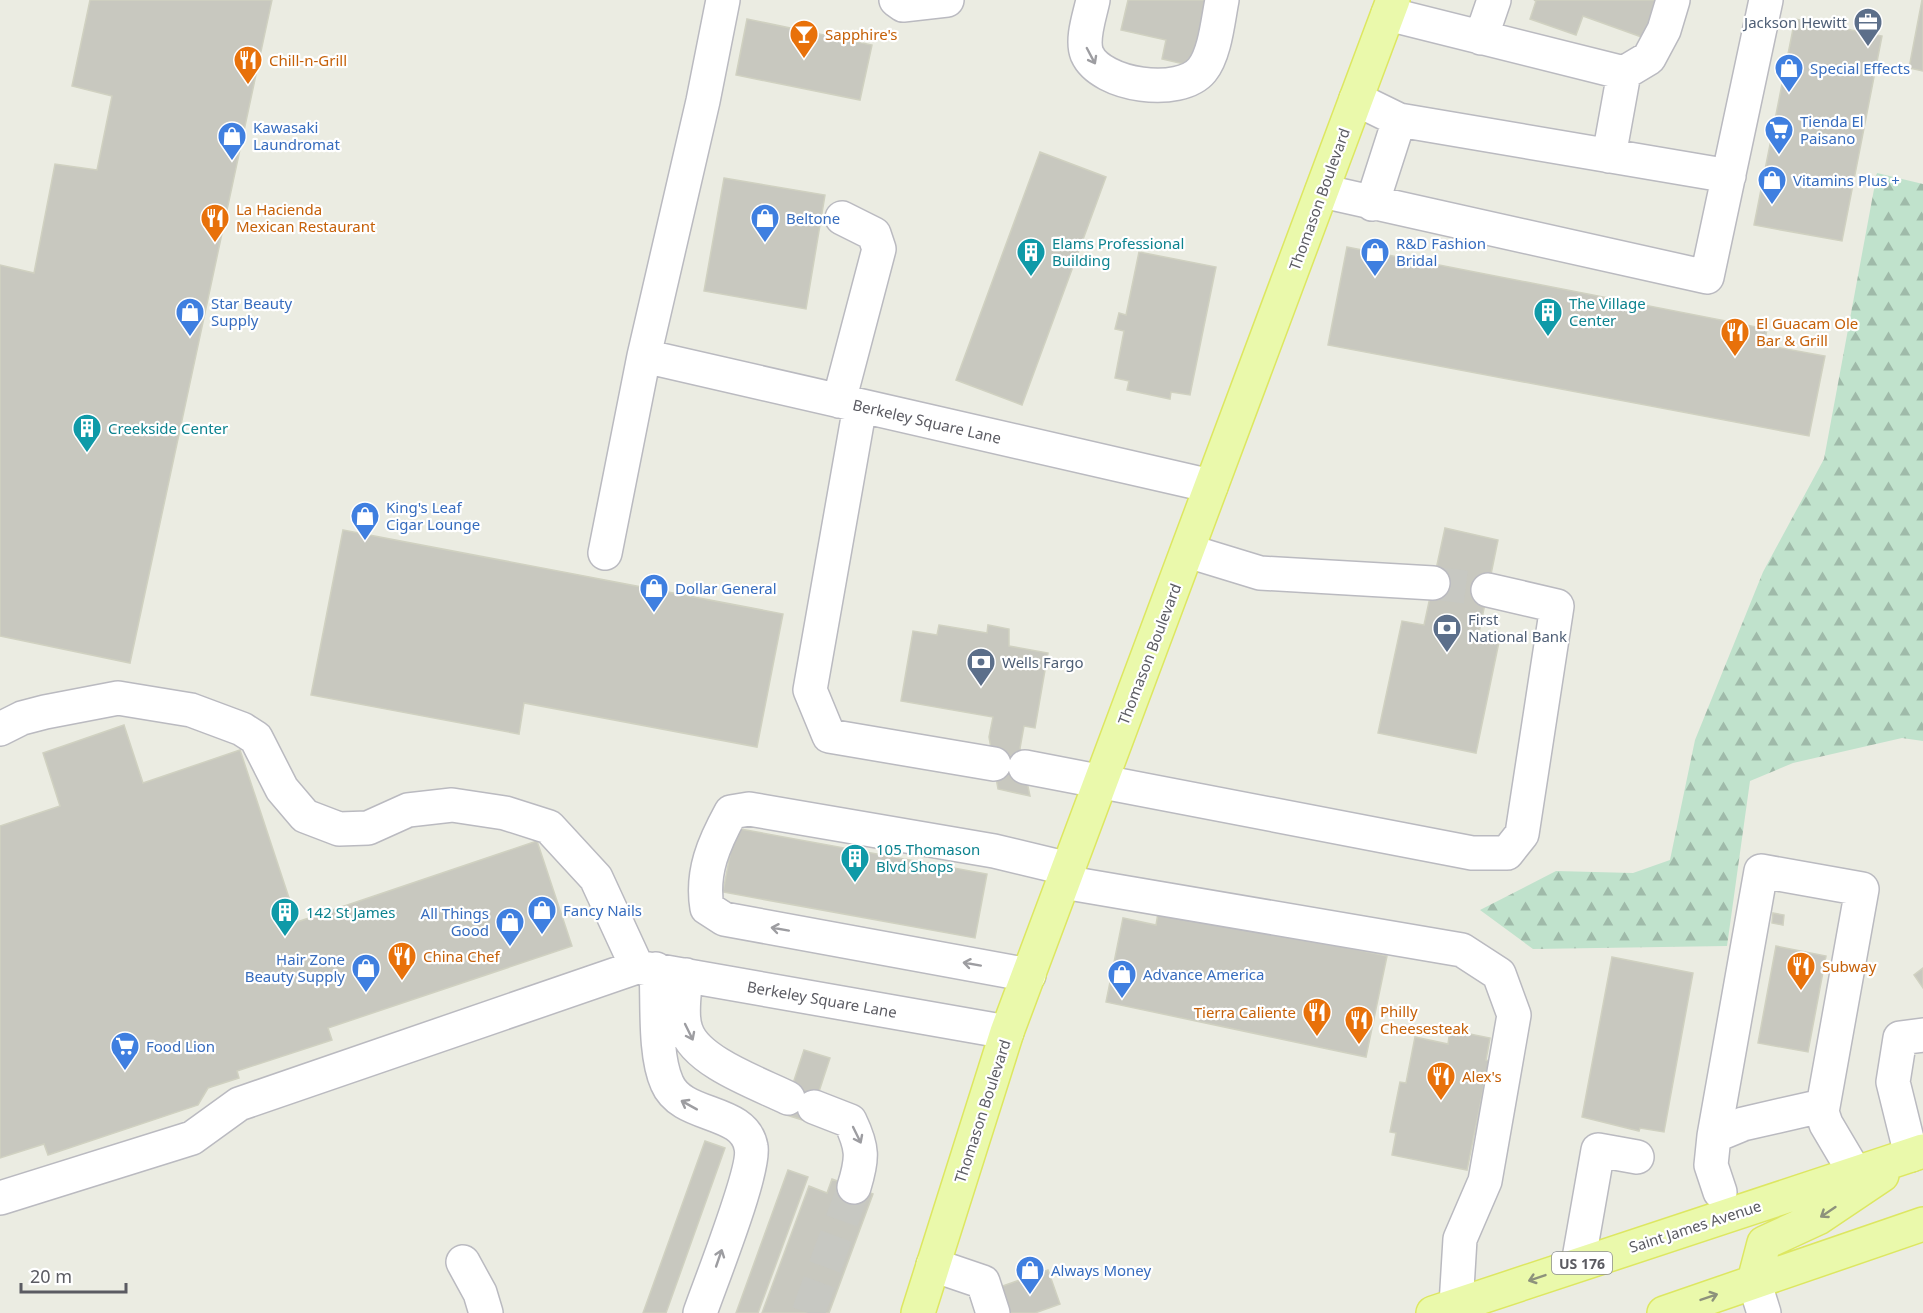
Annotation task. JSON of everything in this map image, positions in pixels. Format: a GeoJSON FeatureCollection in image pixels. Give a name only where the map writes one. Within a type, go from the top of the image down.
{"type":"FeatureCollection","features":[{"type":"Feature","properties":{"kind":"main road","name":"Thomason Boulevard"},"geometry":{"type":"LineString","coordinates":[[918,1313],[1007,1032],[1390,7]]}},
{"type":"Feature","properties":{"kind":"main road","name":"Saint James Avenue"},"geometry":{"type":"LineString","coordinates":[[1444,1309],[1917,1153]]}},
{"type":"Feature","properties":{"kind":"main road"},"geometry":{"type":"LineString","coordinates":[[1754,1281],[1764,1243],[1818,1218],[1917,1153]]}},
{"type":"Feature","properties":{"kind":"main road"},"geometry":{"type":"LineString","coordinates":[[1664,1313],[1923,1224]]}},
{"type":"Feature","properties":{"kind":"street"},"geometry":{"type":"LineString","coordinates":[[896,0],[903,5],[947,0]]}},
{"type":"Feature","properties":{"kind":"street"},"geometry":{"type":"LineString","coordinates":[[1093,0],[1085,39],[1087,54],[1096,65],[1114,76],[1143,84],[1171,86],[1191,80],[1203,69],[1222,0]]}},
{"type":"Feature","properties":{"kind":"street"},"geometry":{"type":"LineString","coordinates":[[1482,38],[1494,0]]}},
{"type":"Feature","properties":{"kind":"street"},"geometry":{"type":"LineString","coordinates":[[1390,7],[1482,38],[1624,73],[1649,58],[1664,30],[1672,0]]}},
{"type":"Feature","properties":{"kind":"street"},"geometry":{"type":"LineString","coordinates":[[1322,191],[1707,277],[1766,0]]}},
{"type":"Feature","properties":{"kind":"street"},"geometry":{"type":"LineString","coordinates":[[605,553],[644,356],[722,3]]}},
{"type":"Feature","properties":{"kind":"street"},"geometry":{"type":"LineString","coordinates":[[1609,156],[1624,73]]}},
{"type":"Feature","properties":{"kind":"street"},"geometry":{"type":"LineString","coordinates":[[1356,99],[1399,120],[1729,176]]}},
{"type":"Feature","properties":{"kind":"street"},"geometry":{"type":"LineString","coordinates":[[1372,204],[1399,120]]}},
{"type":"Feature","properties":{"kind":"street"},"geometry":{"type":"LineString","coordinates":[[842,218],[874,234],[879,249],[850,404],[810,690],[829,736],[1101,782],[1472,853],[1507,853],[1522,834],[1557,606],[1488,590]]}},
{"type":"Feature","properties":{"kind":"street","name":"Berkeley Square Lane"},"geometry":{"type":"LineString","coordinates":[[644,356],[1211,486]]}},
{"type":"Feature","properties":{"kind":"street"},"geometry":{"type":"LineString","coordinates":[[1188,551],[1260,573],[1434,584]]}},
{"type":"Feature","properties":{"kind":"street"},"geometry":{"type":"LineString","coordinates":[[0,729],[22,718],[45,712],[118,698],[130,699],[191,710],[242,729],[256,738],[282,789],[305,816],[339,829],[368,828],[408,810],[452,805],[505,813],[549,827],[596,878],[660,970],[684,1017],[686,1032],[704,1054],[727,1068],[801,1103],[850,1121],[861,1144],[860,1170],[854,1187]]}},
{"type":"Feature","properties":{"kind":"street"},"geometry":{"type":"LineString","coordinates":[[1029,975],[724,919],[707,908],[704,889],[712,846],[731,812],[749,809],[994,851],[1066,875],[1462,950],[1499,974],[1514,1015],[1485,1182],[1460,1239],[1444,1309]]}},
{"type":"Feature","properties":{"kind":"street"},"geometry":{"type":"LineString","coordinates":[[1720,1192],[1711,1165],[1714,1136],[1761,871],[1862,889],[1822,1112],[1826,1124],[1855,1173]]}},
{"type":"Feature","properties":{"kind":"street"},"geometry":{"type":"LineString","coordinates":[[0,1198],[192,1138],[239,1104],[660,970]]}},
{"type":"Feature","properties":{"kind":"street"},"geometry":{"type":"LineString","coordinates":[[660,970],[661,1059],[667,1084],[686,1105],[728,1121],[746,1133],[752,1148],[745,1185],[700,1313]]}},
{"type":"Feature","properties":{"kind":"street","name":"Berkeley Square Lane"},"geometry":{"type":"LineString","coordinates":[[660,970],[1007,1032]]}},
{"type":"Feature","properties":{"kind":"street"},"geometry":{"type":"LineString","coordinates":[[1917,1153],[1893,1082],[1900,1038],[1923,1035]]}},
{"type":"Feature","properties":{"kind":"street"},"geometry":{"type":"LineString","coordinates":[[1714,1136],[1743,1124],[1814,1108],[1822,1112]]}},
{"type":"Feature","properties":{"kind":"street"},"geometry":{"type":"LineString","coordinates":[[1578,1264],[1598,1149],[1637,1157]]}},
{"type":"Feature","properties":{"kind":"street"},"geometry":{"type":"LineString","coordinates":[[463,1262],[480,1293],[486,1313]]}},
{"type":"Feature","properties":{"kind":"street"},"geometry":{"type":"LineString","coordinates":[[933,1265],[983,1282],[993,1313]]}},
{"type":"Feature","properties":{"kind":"street"},"geometry":{"type":"LineString","coordinates":[[1754,1281],[1764,1313]]}},
{"type":"Feature","properties":{"kind":"green space"},"geometry":{"type":"Polygon","coordinates":[[[1877,173],[1923,184],[1923,741],[1902,738],[1793,763],[1750,781],[1727,946],[1533,949],[1480,910],[1556,871],[1633,873],[1670,860],[1695,740],[1763,572],[1824,459],[1877,173]]]}},
{"type":"Feature","properties":{"kind":"building","name":"Creekside Center"},"geometry":{"type":"Polygon","coordinates":[[[90,0],[272,0],[130,663],[0,636],[0,265],[34,273],[55,164],[97,170],[112,96],[72,86],[90,0]]]}},
{"type":"Feature","properties":{"kind":"building"},"geometry":{"type":"Polygon","coordinates":[[[1128,0],[1234,0],[1192,66],[1162,59],[1166,40],[1121,30],[1128,0]]]}},
{"type":"Feature","properties":{"kind":"building"},"geometry":{"type":"Polygon","coordinates":[[[1534,0],[1661,0],[1647,39],[1583,16],[1576,35],[1530,19],[1536,1],[1534,0]]]}},
{"type":"Feature","properties":{"kind":"building"},"geometry":{"type":"Polygon","coordinates":[[[1923,0],[1923,71],[1909,68],[1923,0]]]}},
{"type":"Feature","properties":{"kind":"building"},"geometry":{"type":"Polygon","coordinates":[[[747,19],[872,45],[860,100],[736,75],[747,19]]]}},
{"type":"Feature","properties":{"kind":"building"},"geometry":{"type":"Polygon","coordinates":[[[1795,19],[1882,36],[1842,241],[1754,225],[1795,19]]]}},
{"type":"Feature","properties":{"kind":"building","name":"Elams Professional Building"},"geometry":{"type":"Polygon","coordinates":[[[1040,152],[1106,177],[1022,405],[956,380],[1040,152]]]}},
{"type":"Feature","properties":{"kind":"building"},"geometry":{"type":"Polygon","coordinates":[[[724,178],[825,195],[806,309],[704,291],[724,178]]]}},
{"type":"Feature","properties":{"kind":"building","name":"The Village Center"},"geometry":{"type":"Polygon","coordinates":[[[1347,247],[1767,329],[1764,345],[1825,356],[1809,436],[1328,345],[1347,247]]]}},
{"type":"Feature","properties":{"kind":"building"},"geometry":{"type":"Polygon","coordinates":[[[1139,252],[1216,267],[1190,395],[1171,392],[1170,399],[1127,390],[1129,381],[1115,378],[1124,331],[1115,329],[1119,313],[1126,315],[1139,252]]]}},
{"type":"Feature","properties":{"kind":"building"},"geometry":{"type":"Polygon","coordinates":[[[1445,528],[1498,540],[1479,633],[1500,637],[1476,753],[1378,733],[1402,621],[1424,625],[1445,528]]]}},
{"type":"Feature","properties":{"kind":"building"},"geometry":{"type":"Polygon","coordinates":[[[343,530],[783,614],[757,747],[524,703],[519,734],[311,695],[343,530]]]}},
{"type":"Feature","properties":{"kind":"building"},"geometry":{"type":"Polygon","coordinates":[[[939,625],[987,633],[988,625],[1009,629],[1009,646],[1048,653],[1035,728],[1024,726],[1020,748],[1030,796],[998,789],[989,737],[993,717],[901,701],[913,631],[937,635],[939,625]]]}},
{"type":"Feature","properties":{"kind":"building","name":"142 St James"},"geometry":{"type":"Polygon","coordinates":[[[124,725],[143,783],[240,750],[297,922],[537,841],[572,946],[328,1028],[332,1040],[237,1071],[239,1078],[208,1088],[198,1105],[48,1155],[44,1144],[0,1158],[0,826],[60,806],[43,753],[124,725]]]}},
{"type":"Feature","properties":{"kind":"building","name":"105 Thomason Blvd Shops"},"geometry":{"type":"Polygon","coordinates":[[[735,828],[987,874],[975,938],[723,892],[735,828]]]}},
{"type":"Feature","properties":{"kind":"building"},"geometry":{"type":"Polygon","coordinates":[[[1159,908],[1387,956],[1366,1057],[1106,1002],[1123,918],[1156,925],[1159,908]]]}},
{"type":"Feature","properties":{"kind":"building"},"geometry":{"type":"Polygon","coordinates":[[[1773,913],[1784,915],[1783,925],[1772,923],[1773,913]]]}},
{"type":"Feature","properties":{"kind":"building"},"geometry":{"type":"Polygon","coordinates":[[[1776,946],[1826,956],[1808,1052],[1758,1043],[1776,946]]]}},
{"type":"Feature","properties":{"kind":"building"},"geometry":{"type":"Polygon","coordinates":[[[1612,957],[1693,973],[1664,1132],[1640,1128],[1639,1131],[1582,1117],[1612,957]]]}},
{"type":"Feature","properties":{"kind":"building"},"geometry":{"type":"Polygon","coordinates":[[[1923,968],[1923,988],[1914,975],[1923,968]]]}},
{"type":"Feature","properties":{"kind":"building"},"geometry":{"type":"Polygon","coordinates":[[[1450,1030],[1490,1038],[1486,1060],[1489,1061],[1467,1170],[1392,1155],[1396,1133],[1390,1132],[1400,1082],[1406,1083],[1415,1037],[1448,1044],[1450,1030]]]}},
{"type":"Feature","properties":{"kind":"building"},"geometry":{"type":"Polygon","coordinates":[[[804,1050],[830,1058],[809,1122],[783,1114],[804,1050]]]}},
{"type":"Feature","properties":{"kind":"building"},"geometry":{"type":"Polygon","coordinates":[[[705,1141],[725,1148],[666,1313],[643,1313],[705,1141]]]}},
{"type":"Feature","properties":{"kind":"building"},"geometry":{"type":"Polygon","coordinates":[[[788,1170],[808,1177],[758,1313],[736,1313],[788,1170]]]}},
{"type":"Feature","properties":{"kind":"building"},"geometry":{"type":"Polygon","coordinates":[[[832,1179],[873,1194],[829,1313],[762,1313],[809,1186],[827,1193],[832,1179]]]}},
{"type":"Feature","properties":{"kind":"building"},"geometry":{"type":"Polygon","coordinates":[[[1048,1270],[1060,1304],[1035,1313],[1009,1313],[1000,1287],[1048,1270]]]}},
{"type":"Feature","properties":{"kind":"tunnel"},"geometry":{"type":"LineString","coordinates":[[1433,583],[1488,590]]}},
{"type":"Feature","properties":{"kind":"tunnel"},"geometry":{"type":"LineString","coordinates":[[808,1313],[854,1187]]}},
{"type":"Feature","properties":{"kind":"place","name":"Jackson Hewitt"},"geometry":{"type":"Point","coordinates":[1868,48]}},
{"type":"Feature","properties":{"kind":"place","name":"Sapphire's"},"geometry":{"type":"Point","coordinates":[804,60]}},
{"type":"Feature","properties":{"kind":"place","name":"Chill-n-Grill"},"geometry":{"type":"Point","coordinates":[248,86]}},
{"type":"Feature","properties":{"kind":"place","name":"Special Effects"},"geometry":{"type":"Point","coordinates":[1789,94]}},
{"type":"Feature","properties":{"kind":"place","name":"Tienda El Paisano"},"geometry":{"type":"Point","coordinates":[1779,156]}},
{"type":"Feature","properties":{"kind":"place","name":"Kawasaki Laundromat"},"geometry":{"type":"Point","coordinates":[232,162]}},
{"type":"Feature","properties":{"kind":"place","name":"Vitamins Plus +"},"geometry":{"type":"Point","coordinates":[1772,206]}},
{"type":"Feature","properties":{"kind":"place","name":"La Hacienda Mexican Restaurant"},"geometry":{"type":"Point","coordinates":[215,244]}},
{"type":"Feature","properties":{"kind":"place","name":"Beltone"},"geometry":{"type":"Point","coordinates":[765,244]}},
{"type":"Feature","properties":{"kind":"place","name":"Elams Professional Building"},"geometry":{"type":"Point","coordinates":[1031,278]}},
{"type":"Feature","properties":{"kind":"place","name":"R&D Fashion Bridal"},"geometry":{"type":"Point","coordinates":[1375,278]}},
{"type":"Feature","properties":{"kind":"place","name":"Star Beauty Supply"},"geometry":{"type":"Point","coordinates":[190,338]}},
{"type":"Feature","properties":{"kind":"place","name":"The Village Center"},"geometry":{"type":"Point","coordinates":[1548,338]}},
{"type":"Feature","properties":{"kind":"place","name":"El Guacam Ole Bar & Grill"},"geometry":{"type":"Point","coordinates":[1735,358]}},
{"type":"Feature","properties":{"kind":"place","name":"Creekside Center"},"geometry":{"type":"Point","coordinates":[87,454]}},
{"type":"Feature","properties":{"kind":"place","name":"King's Leaf Cigar Lounge"},"geometry":{"type":"Point","coordinates":[365,542]}},
{"type":"Feature","properties":{"kind":"place","name":"Dollar General"},"geometry":{"type":"Point","coordinates":[654,614]}},
{"type":"Feature","properties":{"kind":"place","name":"First National Bank"},"geometry":{"type":"Point","coordinates":[1447,654]}},
{"type":"Feature","properties":{"kind":"place","name":"Wells Fargo"},"geometry":{"type":"Point","coordinates":[981,688]}},
{"type":"Feature","properties":{"kind":"place","name":"105 Thomason Blvd Shops"},"geometry":{"type":"Point","coordinates":[855,884]}},
{"type":"Feature","properties":{"kind":"place","name":"Fancy Nails"},"geometry":{"type":"Point","coordinates":[542,936]}},
{"type":"Feature","properties":{"kind":"place","name":"142 St James"},"geometry":{"type":"Point","coordinates":[285,938]}},
{"type":"Feature","properties":{"kind":"place","name":"All Things Good"},"geometry":{"type":"Point","coordinates":[510,948]}},
{"type":"Feature","properties":{"kind":"place","name":"China Chef"},"geometry":{"type":"Point","coordinates":[402,982]}},
{"type":"Feature","properties":{"kind":"place","name":"Subway"},"geometry":{"type":"Point","coordinates":[1801,992]}},
{"type":"Feature","properties":{"kind":"place","name":"Hair Zone Beauty Supply"},"geometry":{"type":"Point","coordinates":[366,994]}},
{"type":"Feature","properties":{"kind":"place","name":"Advance America"},"geometry":{"type":"Point","coordinates":[1122,1000]}},
{"type":"Feature","properties":{"kind":"place","name":"Tierra Caliente"},"geometry":{"type":"Point","coordinates":[1317,1038]}},
{"type":"Feature","properties":{"kind":"place","name":"Philly Cheesesteak"},"geometry":{"type":"Point","coordinates":[1359,1046]}},
{"type":"Feature","properties":{"kind":"place","name":"Food Lion"},"geometry":{"type":"Point","coordinates":[125,1072]}},
{"type":"Feature","properties":{"kind":"place","name":"Alex's"},"geometry":{"type":"Point","coordinates":[1441,1102]}},
{"type":"Feature","properties":{"kind":"place","name":"Always Money"},"geometry":{"type":"Point","coordinates":[1030,1296]}}]}
